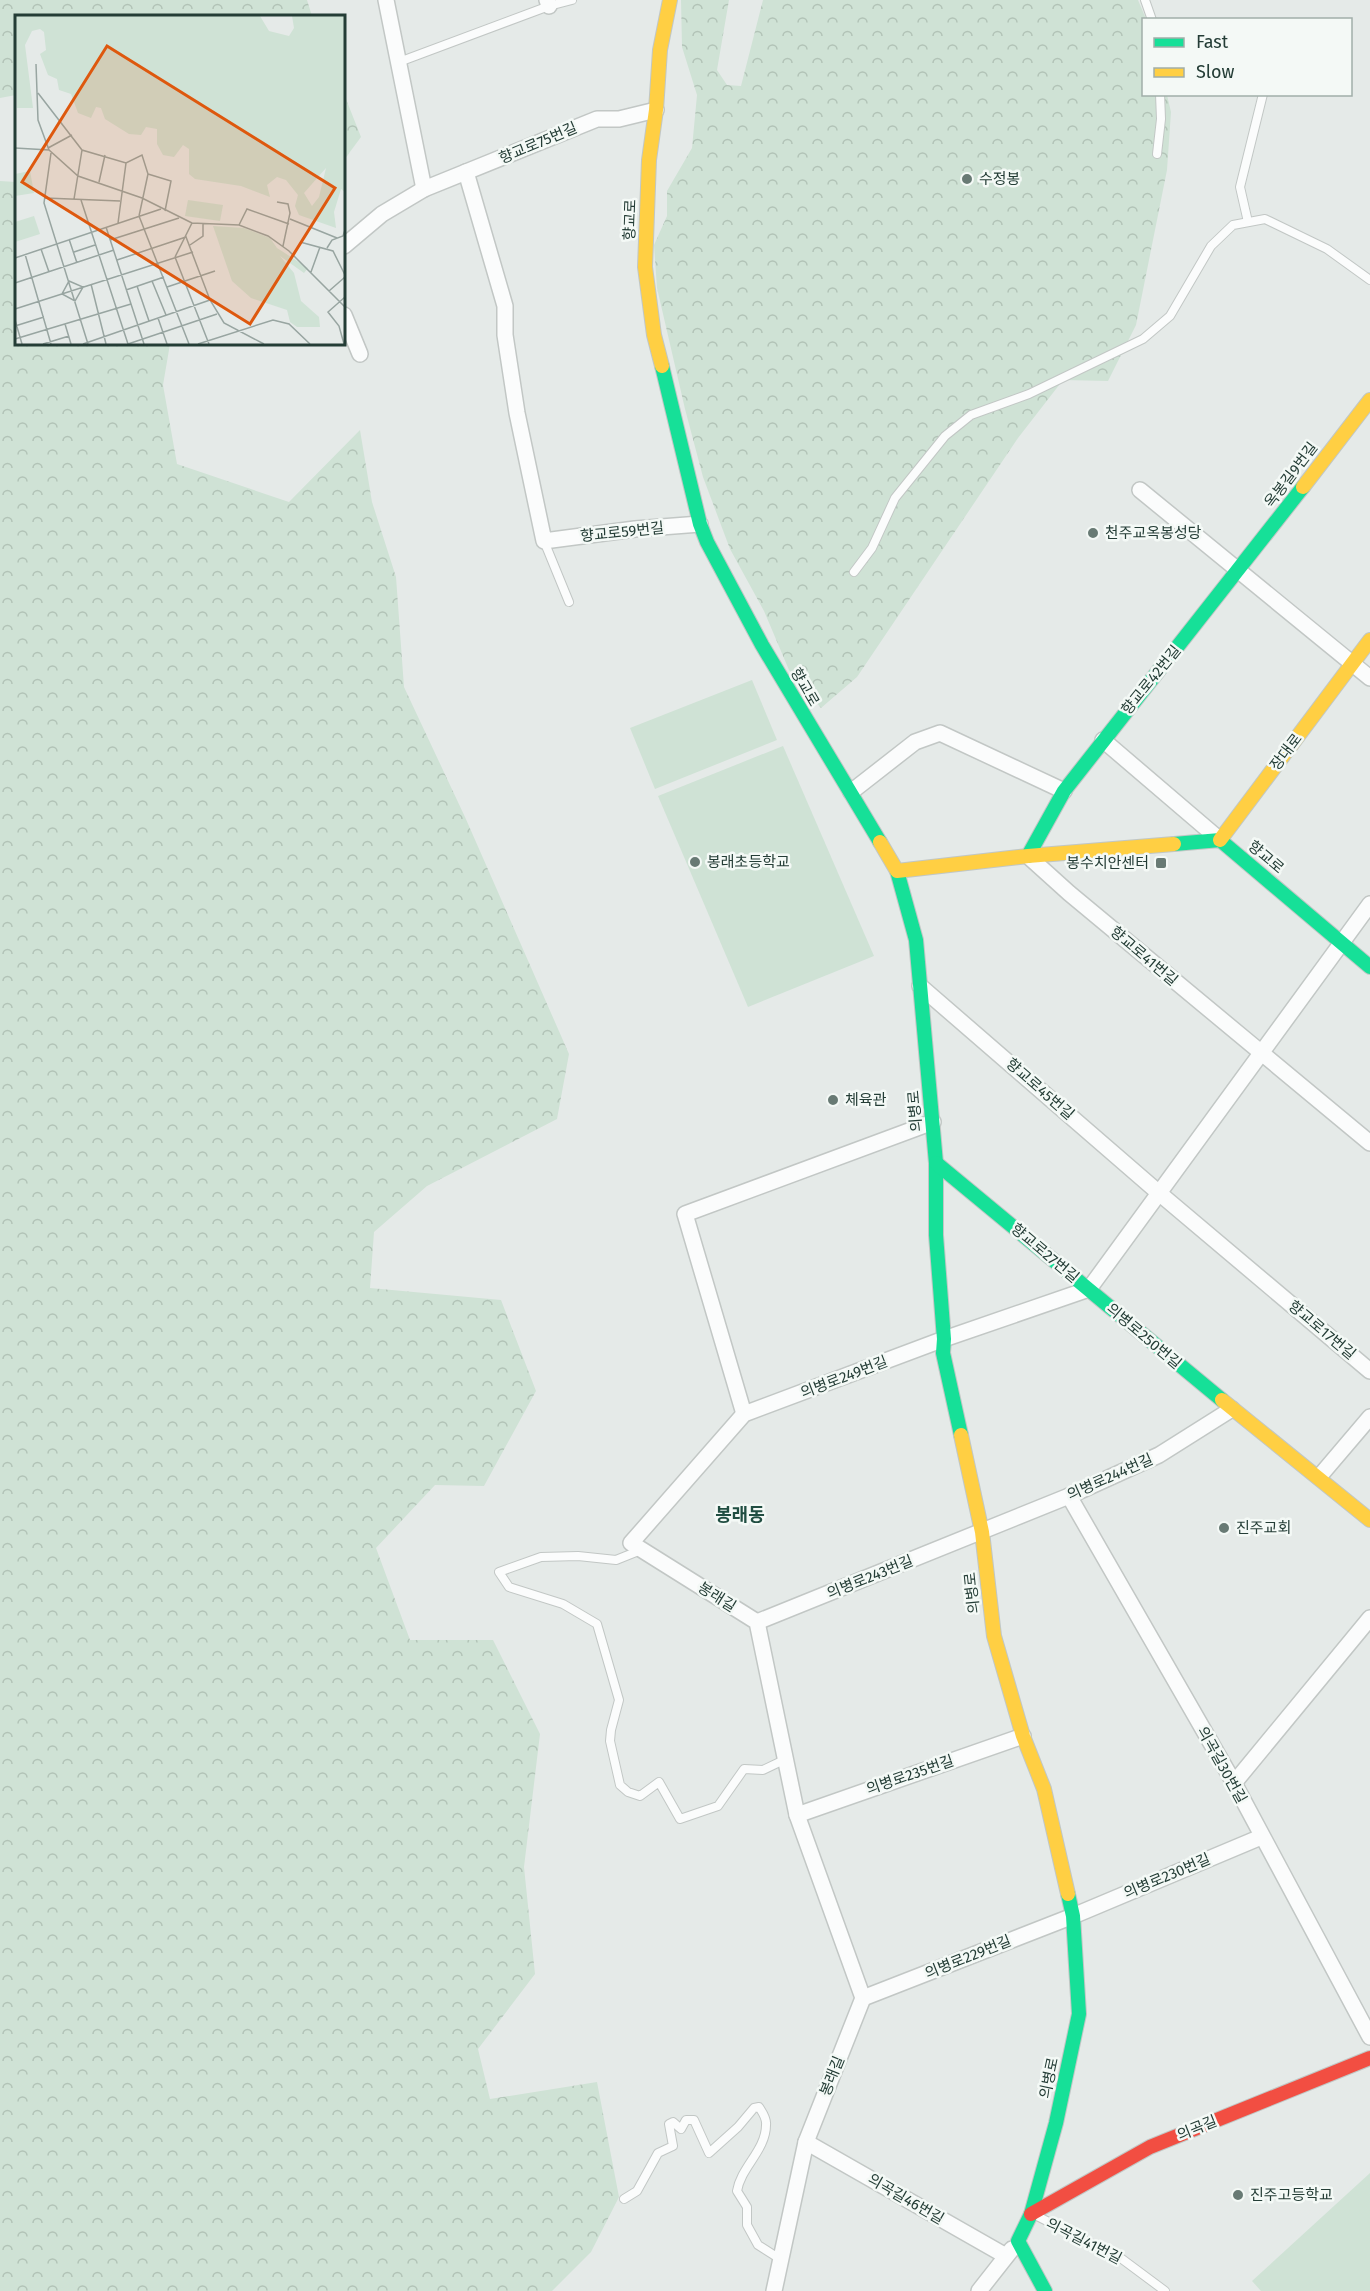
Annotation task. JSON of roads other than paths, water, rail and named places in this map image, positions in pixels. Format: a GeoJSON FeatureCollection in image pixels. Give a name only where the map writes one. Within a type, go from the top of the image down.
{"type":"FeatureCollection","features":[{"type":"Feature","properties":{"kind":"street"},"geometry":{"type":"LineString","coordinates":[[386,0],[424,189]]}},
{"type":"Feature","properties":{"kind":"street","name":"향교로"},"geometry":{"type":"LineString","coordinates":[[670,0],[660,50],[656,110],[649,160],[645,267],[654,335],[700,524],[707,542],[799,710],[897,871]]}},
{"type":"Feature","properties":{"kind":"street","name":"향교로75번길"},"geometry":{"type":"LineString","coordinates":[[345,245],[382,214],[424,189],[523,150],[559,132],[597,119],[619,119],[656,110]]}},
{"type":"Feature","properties":{"kind":"street"},"geometry":{"type":"LineString","coordinates":[[466,172],[505,306],[505,335],[517,413],[544,541]]}},
{"type":"Feature","properties":{"kind":"street"},"geometry":{"type":"LineString","coordinates":[[345,317],[360,354]]}},
{"type":"Feature","properties":{"kind":"street","name":"옥봉길9번길"},"geometry":{"type":"LineString","coordinates":[[1240,570],[1370,400]]}},
{"type":"Feature","properties":{"kind":"street"},"geometry":{"type":"LineString","coordinates":[[1140,490],[1370,678]]}},
{"type":"Feature","properties":{"kind":"street","name":"향교로59번길"},"geometry":{"type":"LineString","coordinates":[[544,541],[635,529],[700,524]]}},
{"type":"Feature","properties":{"kind":"street","name":"향교로42번길"},"geometry":{"type":"LineString","coordinates":[[1028,856],[1064,791],[1240,570]]}},
{"type":"Feature","properties":{"kind":"street","name":"장대로"},"geometry":{"type":"LineString","coordinates":[[1220,840],[1370,640]]}},
{"type":"Feature","properties":{"kind":"street"},"geometry":{"type":"LineString","coordinates":[[851,792],[915,742],[940,733],[1064,791]]}},
{"type":"Feature","properties":{"kind":"street"},"geometry":{"type":"LineString","coordinates":[[1103,740],[1220,840]]}},
{"type":"Feature","properties":{"kind":"street"},"geometry":{"type":"LineString","coordinates":[[897,871],[1028,856],[1220,840]]}},
{"type":"Feature","properties":{"kind":"street","name":"향교로"},"geometry":{"type":"LineString","coordinates":[[1220,840],[1370,967]]}},
{"type":"Feature","properties":{"kind":"street","name":"향교로41번길"},"geometry":{"type":"LineString","coordinates":[[1028,856],[1261,1054]]}},
{"type":"Feature","properties":{"kind":"street","name":"의병로"},"geometry":{"type":"LineString","coordinates":[[897,871],[916,940],[936,1163],[936,1235],[944,1339],[943,1353],[982,1532],[994,1636],[1023,1736],[1044,1789],[1073,1916],[1079,2014],[1056,2123],[1031,2214],[1018,2241]]}},
{"type":"Feature","properties":{"kind":"street","name":"향교로27번길"},"geometry":{"type":"LineString","coordinates":[[936,1163],[1089,1289],[1370,904]]}},
{"type":"Feature","properties":{"kind":"street","name":"향교로45번길"},"geometry":{"type":"LineString","coordinates":[[920,986],[1159,1193]]}},
{"type":"Feature","properties":{"kind":"street"},"geometry":{"type":"LineString","coordinates":[[1261,1054],[1370,1143]]}},
{"type":"Feature","properties":{"kind":"street"},"geometry":{"type":"LineString","coordinates":[[643,1550],[631,1543],[744,1414],[685,1214],[933,1122]]}},
{"type":"Feature","properties":{"kind":"street","name":"향교로17번길"},"geometry":{"type":"LineString","coordinates":[[1159,1193],[1370,1371]]}},
{"type":"Feature","properties":{"kind":"street"},"geometry":{"type":"LineString","coordinates":[[944,1339],[1089,1289]]}},
{"type":"Feature","properties":{"kind":"street","name":"의병로250번길"},"geometry":{"type":"LineString","coordinates":[[1089,1289],[1232,1409],[1370,1520]]}},
{"type":"Feature","properties":{"kind":"street","name":"의병로249번길"},"geometry":{"type":"LineString","coordinates":[[744,1414],[944,1339]]}},
{"type":"Feature","properties":{"kind":"street","name":"의병로244번길"},"geometry":{"type":"LineString","coordinates":[[982,1532],[1069,1496],[1158,1455],[1232,1409]]}},
{"type":"Feature","properties":{"kind":"street"},"geometry":{"type":"LineString","coordinates":[[1319,1477],[1370,1417]]}},
{"type":"Feature","properties":{"kind":"street","name":"의곡길30번길"},"geometry":{"type":"LineString","coordinates":[[1069,1496],[1234,1784],[1370,2037]]}},
{"type":"Feature","properties":{"kind":"street","name":"의병로243번길"},"geometry":{"type":"LineString","coordinates":[[757,1622],[982,1532]]}},
{"type":"Feature","properties":{"kind":"street","name":"봉래길"},"geometry":{"type":"LineString","coordinates":[[643,1550],[757,1622]]}},
{"type":"Feature","properties":{"kind":"street"},"geometry":{"type":"LineString","coordinates":[[1234,1784],[1370,1618]]}},
{"type":"Feature","properties":{"kind":"street"},"geometry":{"type":"LineString","coordinates":[[757,1622],[797,1815],[863,1998]]}},
{"type":"Feature","properties":{"kind":"street","name":"의병로235번길"},"geometry":{"type":"LineString","coordinates":[[797,1815],[1023,1736]]}},
{"type":"Feature","properties":{"kind":"street","name":"의병로230번길"},"geometry":{"type":"LineString","coordinates":[[1073,1916],[1261,1837]]}},
{"type":"Feature","properties":{"kind":"street","name":"의병로229번길"},"geometry":{"type":"LineString","coordinates":[[863,1998],[1073,1916]]}},
{"type":"Feature","properties":{"kind":"street","name":"봉래길"},"geometry":{"type":"LineString","coordinates":[[774,2291],[806,2142],[863,1998]]}},
{"type":"Feature","properties":{"kind":"street","name":"의곡길"},"geometry":{"type":"LineString","coordinates":[[1031,2214],[1150,2147],[1370,2058]]}},
{"type":"Feature","properties":{"kind":"street","name":"의곡길46번길"},"geometry":{"type":"LineString","coordinates":[[806,2142],[1006,2256]]}},
{"type":"Feature","properties":{"kind":"street"},"geometry":{"type":"LineString","coordinates":[[979,2291],[1018,2241],[1045,2291]]}},
{"type":"Feature","properties":{"kind":"lane"},"geometry":{"type":"LineString","coordinates":[[399,62],[548,3],[572,0]]}},
{"type":"Feature","properties":{"kind":"lane"},"geometry":{"type":"LineString","coordinates":[[1145,0],[1151,18]]}},
{"type":"Feature","properties":{"kind":"lane"},"geometry":{"type":"LineString","coordinates":[[1157,154],[1161,119],[1160,96]]}},
{"type":"Feature","properties":{"kind":"lane"},"geometry":{"type":"LineString","coordinates":[[1248,222],[1240,187],[1263,96]]}},
{"type":"Feature","properties":{"kind":"lane"},"geometry":{"type":"LineString","coordinates":[[854,572],[872,548],[895,498],[945,436],[971,414],[1029,394],[1143,339],[1170,316],[1211,246],[1233,225],[1265,219],[1327,249],[1370,280]]}},
{"type":"Feature","properties":{"kind":"lane"},"geometry":{"type":"LineString","coordinates":[[544,541],[569,602]]}},
{"type":"Feature","properties":{"kind":"lane"},"geometry":{"type":"LineString","coordinates":[[643,1550],[616,1560],[578,1556],[541,1557],[499,1572],[509,1587],[563,1604],[597,1624],[620,1700],[611,1730],[610,1742],[620,1785],[628,1792],[640,1796],[659,1782],[680,1820],[718,1806],[744,1769],[763,1770],[786,1759]]}},
{"type":"Feature","properties":{"kind":"lane"},"geometry":{"type":"LineString","coordinates":[[624,2199],[637,2191],[658,2153],[673,2146],[669,2124],[673,2122],[681,2128],[686,2120],[694,2120],[709,2153],[738,2127],[754,2108],[759,2107],[767,2125],[758,2150],[739,2180],[737,2191],[747,2207],[747,2225],[758,2246],[780,2259]]}},
{"type":"Feature","properties":{"kind":"lane","name":"의곡길41번길"},"geometry":{"type":"LineString","coordinates":[[1031,2214],[1122,2259],[1165,2291]]}},
{"type":"Feature","properties":{"kind":"place","name":"수정봉"},"geometry":{"type":"Point","coordinates":[967,179]}},
{"type":"Feature","properties":{"kind":"place","name":"천주교옥봉성당"},"geometry":{"type":"Point","coordinates":[1093,533]}},
{"type":"Feature","properties":{"kind":"place","name":"봉래초등학교"},"geometry":{"type":"Point","coordinates":[695,862]}},
{"type":"Feature","properties":{"kind":"place","name":"봉수치안센터"},"geometry":{"type":"Point","coordinates":[1161,863]}},
{"type":"Feature","properties":{"kind":"place","name":"체육관"},"geometry":{"type":"Point","coordinates":[833,1100]}},
{"type":"Feature","properties":{"kind":"place","name":"진주교회"},"geometry":{"type":"Point","coordinates":[1224,1528]}},
{"type":"Feature","properties":{"kind":"place","name":"진주고등학교"},"geometry":{"type":"Point","coordinates":[1238,2195]}},
{"type":"Feature","properties":{"kind":"district","name":"봉래동"},"geometry":{"type":"Point","coordinates":[740,1515]}}]}
